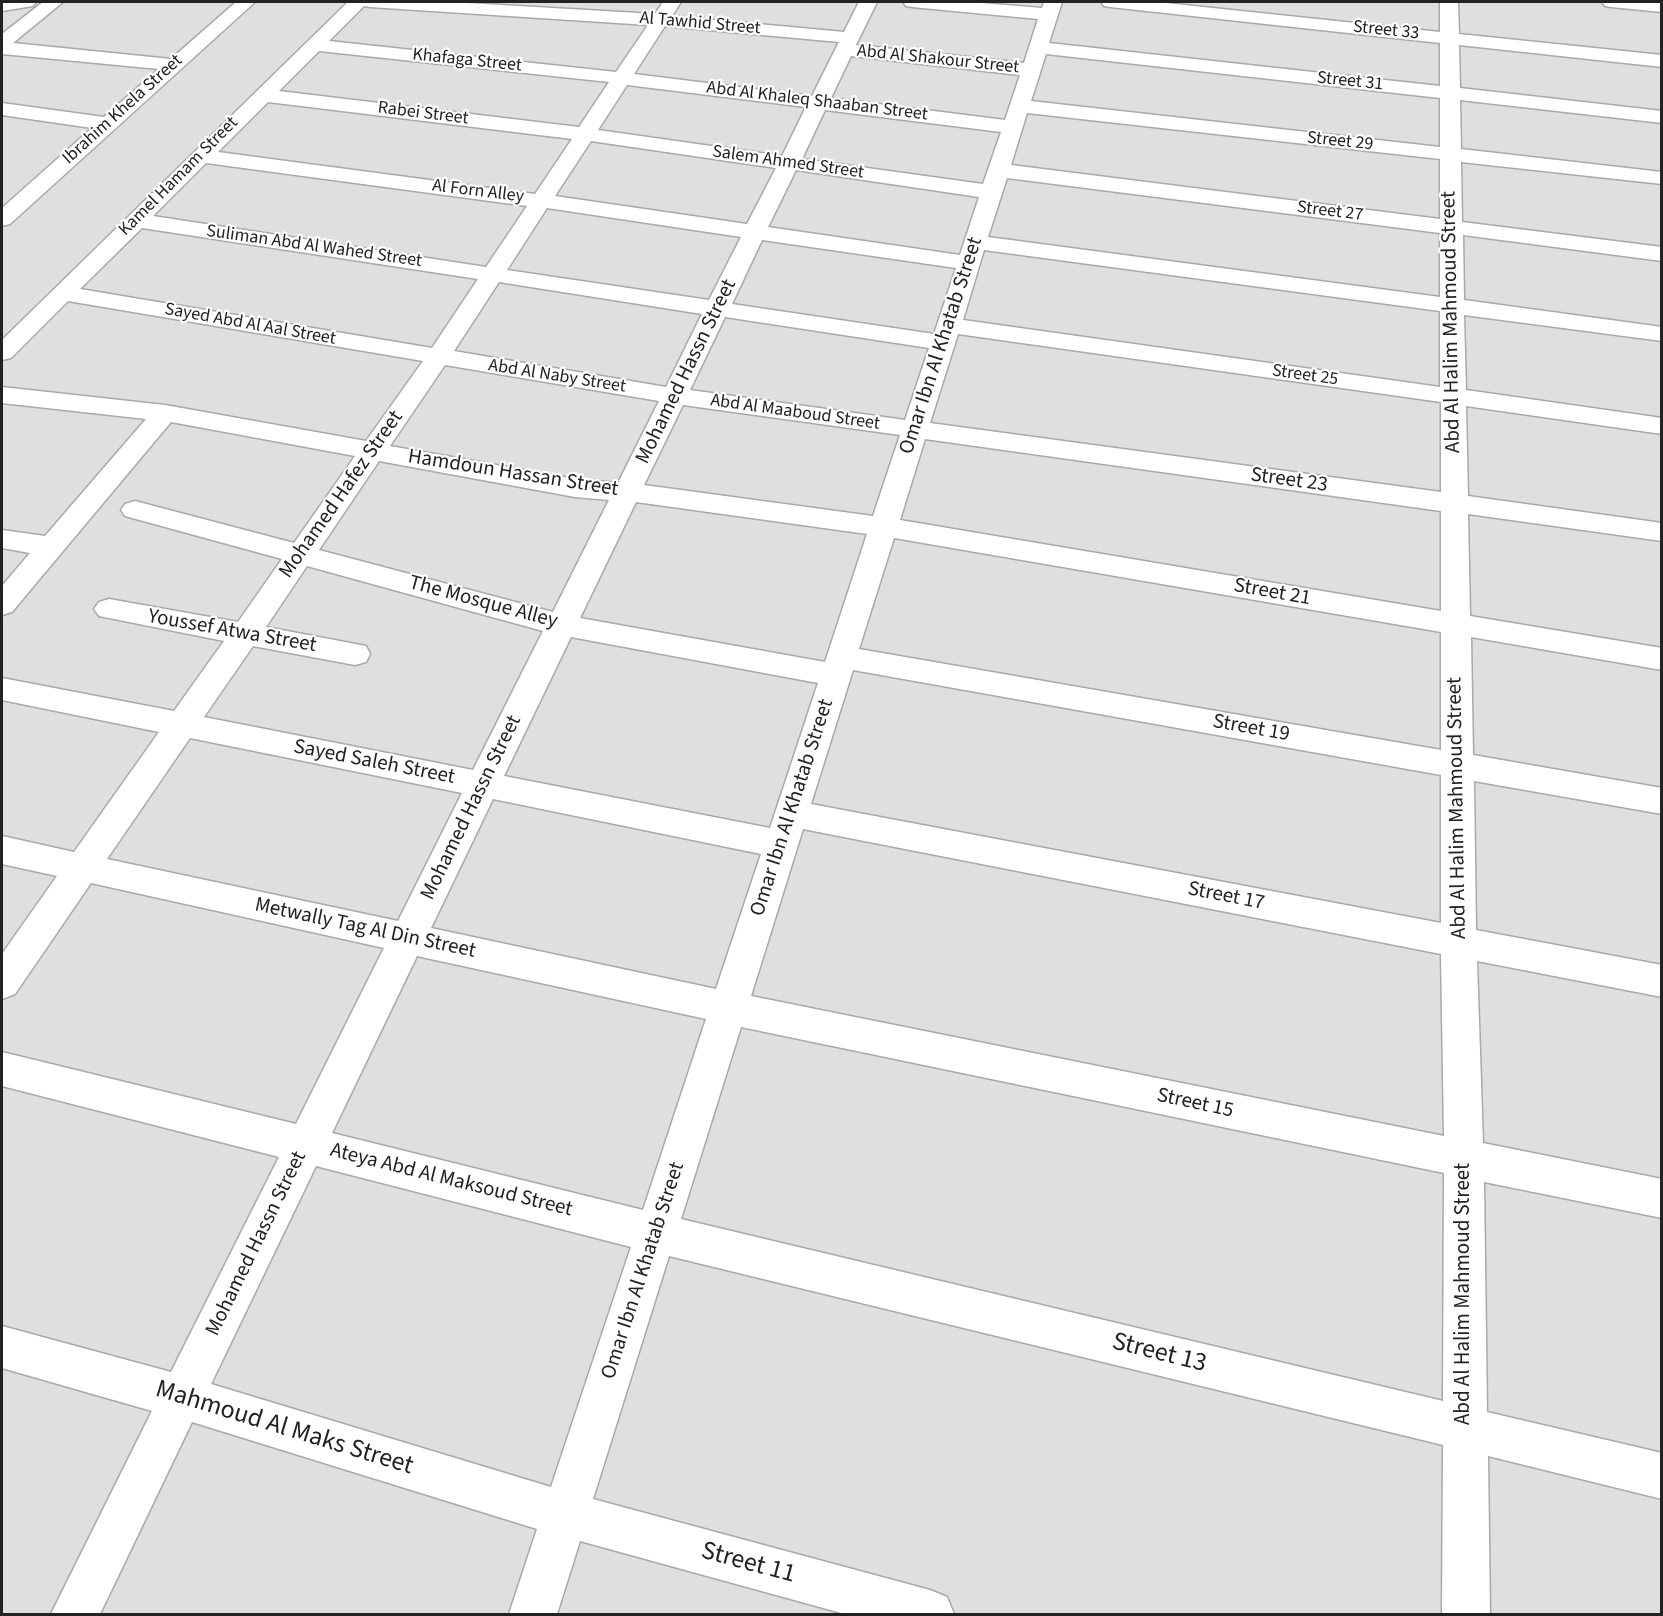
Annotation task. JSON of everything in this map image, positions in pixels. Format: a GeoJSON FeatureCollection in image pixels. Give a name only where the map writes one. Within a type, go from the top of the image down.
{"type":"FeatureCollection","features":[{"type":"Feature","properties":{"kind":"street"},"geometry":{"type":"LineString","coordinates":[[2,43],[54,2]]}},
{"type":"Feature","properties":{"kind":"street","name":"Ibrahim Khela Street"},"geometry":{"type":"LineString","coordinates":[[2,219],[246,2]]}},
{"type":"Feature","properties":{"kind":"street","name":"Kamel Hamam Street"},"geometry":{"type":"LineString","coordinates":[[2,353],[358,2]]}},
{"type":"Feature","properties":{"kind":"street","name":"Al Tawhid Street"},"geometry":{"type":"LineString","coordinates":[[370,2],[667,10],[848,44]]}},
{"type":"Feature","properties":{"kind":"street","name":"Mohamed Hassn Street"},"geometry":{"type":"LineString","coordinates":[[75,1614],[791,163],[868,2]]}},
{"type":"Feature","properties":{"kind":"street"},"geometry":{"type":"LineString","coordinates":[[912,2],[1051,8]]}},
{"type":"Feature","properties":{"kind":"street","name":"Street 33"},"geometry":{"type":"LineString","coordinates":[[1110,2],[1662,61]]}},
{"type":"Feature","properties":{"kind":"street","name":"Abd Al Halim Mahmoud Street"},"geometry":{"type":"LineString","coordinates":[[1449,2],[1459,942],[1464,1159],[1466,1614]]}},
{"type":"Feature","properties":{"kind":"street"},"geometry":{"type":"LineString","coordinates":[[1611,2],[1662,7]]}},
{"type":"Feature","properties":{"kind":"street","name":"Omar Ibn Al Khatab Street"},"geometry":{"type":"LineString","coordinates":[[533,1614],[1051,8]]}},
{"type":"Feature","properties":{"kind":"street","name":"Mohamed Hafez Street"},"geometry":{"type":"LineString","coordinates":[[2,983],[438,357],[667,10]]}},
{"type":"Feature","properties":{"kind":"street","name":"Abd Al Shakour Street"},"geometry":{"type":"LineString","coordinates":[[848,44],[1034,58]]}},
{"type":"Feature","properties":{"kind":"street","name":"Khafaga Street"},"geometry":{"type":"LineString","coordinates":[[312,45],[622,78]]}},
{"type":"Feature","properties":{"kind":"street"},"geometry":{"type":"LineString","coordinates":[[2,48],[173,65]]}},
{"type":"Feature","properties":{"kind":"street","name":"Street 31"},"geometry":{"type":"LineString","coordinates":[[1034,58],[1450,93],[1662,117]]}},
{"type":"Feature","properties":{"kind":"street","name":"Abd Al Khaleq Shaaban Street"},"geometry":{"type":"LineString","coordinates":[[622,78],[820,102],[1016,116]]}},
{"type":"Feature","properties":{"kind":"street","name":"Rabei Street"},"geometry":{"type":"LineString","coordinates":[[262,95],[585,134]]}},
{"type":"Feature","properties":{"kind":"street"},"geometry":{"type":"LineString","coordinates":[[2,109],[107,124]]}},
{"type":"Feature","properties":{"kind":"street","name":"Street 29"},"geometry":{"type":"LineString","coordinates":[[1016,116],[1450,154],[1662,178]]}},
{"type":"Feature","properties":{"kind":"street","name":"Salem Ahmed Street"},"geometry":{"type":"LineString","coordinates":[[585,134],[791,163],[995,181]]}},
{"type":"Feature","properties":{"kind":"street","name":"Al Forn Alley"},"geometry":{"type":"LineString","coordinates":[[200,156],[541,201],[755,234],[972,253],[1452,306],[1662,334]]}},
{"type":"Feature","properties":{"kind":"street","name":"Street 27"},"geometry":{"type":"LineString","coordinates":[[995,181],[1451,227],[1662,254]]}},
{"type":"Feature","properties":{"kind":"street","name":"Suliman Abd Al Wahed Street"},"geometry":{"type":"LineString","coordinates":[[135,220],[718,309]]}},
{"type":"Feature","properties":{"kind":"street","name":"Sayed Abd Al Aal Street"},"geometry":{"type":"LineString","coordinates":[[62,293],[438,357]]}},
{"type":"Feature","properties":{"kind":"street","name":"Street 25"},"geometry":{"type":"LineString","coordinates":[[718,309],[945,334],[1453,397],[1662,426]]}},
{"type":"Feature","properties":{"kind":"street","name":"Abd Al Naby Street"},"geometry":{"type":"LineString","coordinates":[[438,357],[675,396]]}},
{"type":"Feature","properties":{"kind":"street","name":"Hamdoun Hassan Street"},"geometry":{"type":"LineString","coordinates":[[2,395],[165,413],[575,488],[883,527]]}},
{"type":"Feature","properties":{"kind":"street","name":"Abd Al Maaboud Street"},"geometry":{"type":"LineString","coordinates":[[675,396],[916,430]]}},
{"type":"Feature","properties":{"kind":"street"},"geometry":{"type":"LineString","coordinates":[[2,605],[165,413]]}},
{"type":"Feature","properties":{"kind":"street","name":"Street 23"},"geometry":{"type":"LineString","coordinates":[[916,430],[1662,532]]}},
{"type":"Feature","properties":{"kind":"street","name":"The Mosque Alley"},"geometry":{"type":"LineString","coordinates":[[135,510],[562,625],[838,666]]}},
{"type":"Feature","properties":{"kind":"street","name":"Street 21"},"geometry":{"type":"LineString","coordinates":[[883,527],[1662,659]]}},
{"type":"Feature","properties":{"kind":"street"},"geometry":{"type":"LineString","coordinates":[[2,539],[51,547]]}},
{"type":"Feature","properties":{"kind":"street","name":"Youssef Atwa Street"},"geometry":{"type":"LineString","coordinates":[[109,609],[355,654]]}},
{"type":"Feature","properties":{"kind":"street","name":"Street 19"},"geometry":{"type":"LineString","coordinates":[[838,666],[1457,765],[1662,801]]}},
{"type":"Feature","properties":{"kind":"street","name":"Sayed Saleh Street"},"geometry":{"type":"LineString","coordinates":[[2,689],[483,785],[786,829]]}},
{"type":"Feature","properties":{"kind":"street","name":"Street 17"},"geometry":{"type":"LineString","coordinates":[[786,829],[1459,942],[1662,981]]}},
{"type":"Feature","properties":{"kind":"street","name":"Metwally Tag Al Din Street"},"geometry":{"type":"LineString","coordinates":[[2,850],[729,1008]]}},
{"type":"Feature","properties":{"kind":"street","name":"Street 15"},"geometry":{"type":"LineString","coordinates":[[729,1008],[1662,1199]]}},
{"type":"Feature","properties":{"kind":"street","name":"Ateya Abd Al Maksoud Street"},"geometry":{"type":"LineString","coordinates":[[2,1069],[656,1233]]}},
{"type":"Feature","properties":{"kind":"street","name":"Street 13"},"geometry":{"type":"LineString","coordinates":[[656,1233],[1662,1476]]}},
{"type":"Feature","properties":{"kind":"street","name":"Mahmoud Al Maks Street"},"geometry":{"type":"LineString","coordinates":[[2,1347],[181,1397],[565,1514]]}},
{"type":"Feature","properties":{"kind":"street","name":"Street 11"},"geometry":{"type":"LineString","coordinates":[[565,1514],[930,1614]]}},
{"type":"Feature","properties":{"kind":"shaded area"},"geometry":{"type":"Polygon","coordinates":[[[2,2],[1661,2],[1661,1614],[2,1614],[2,2]]]}}]}
